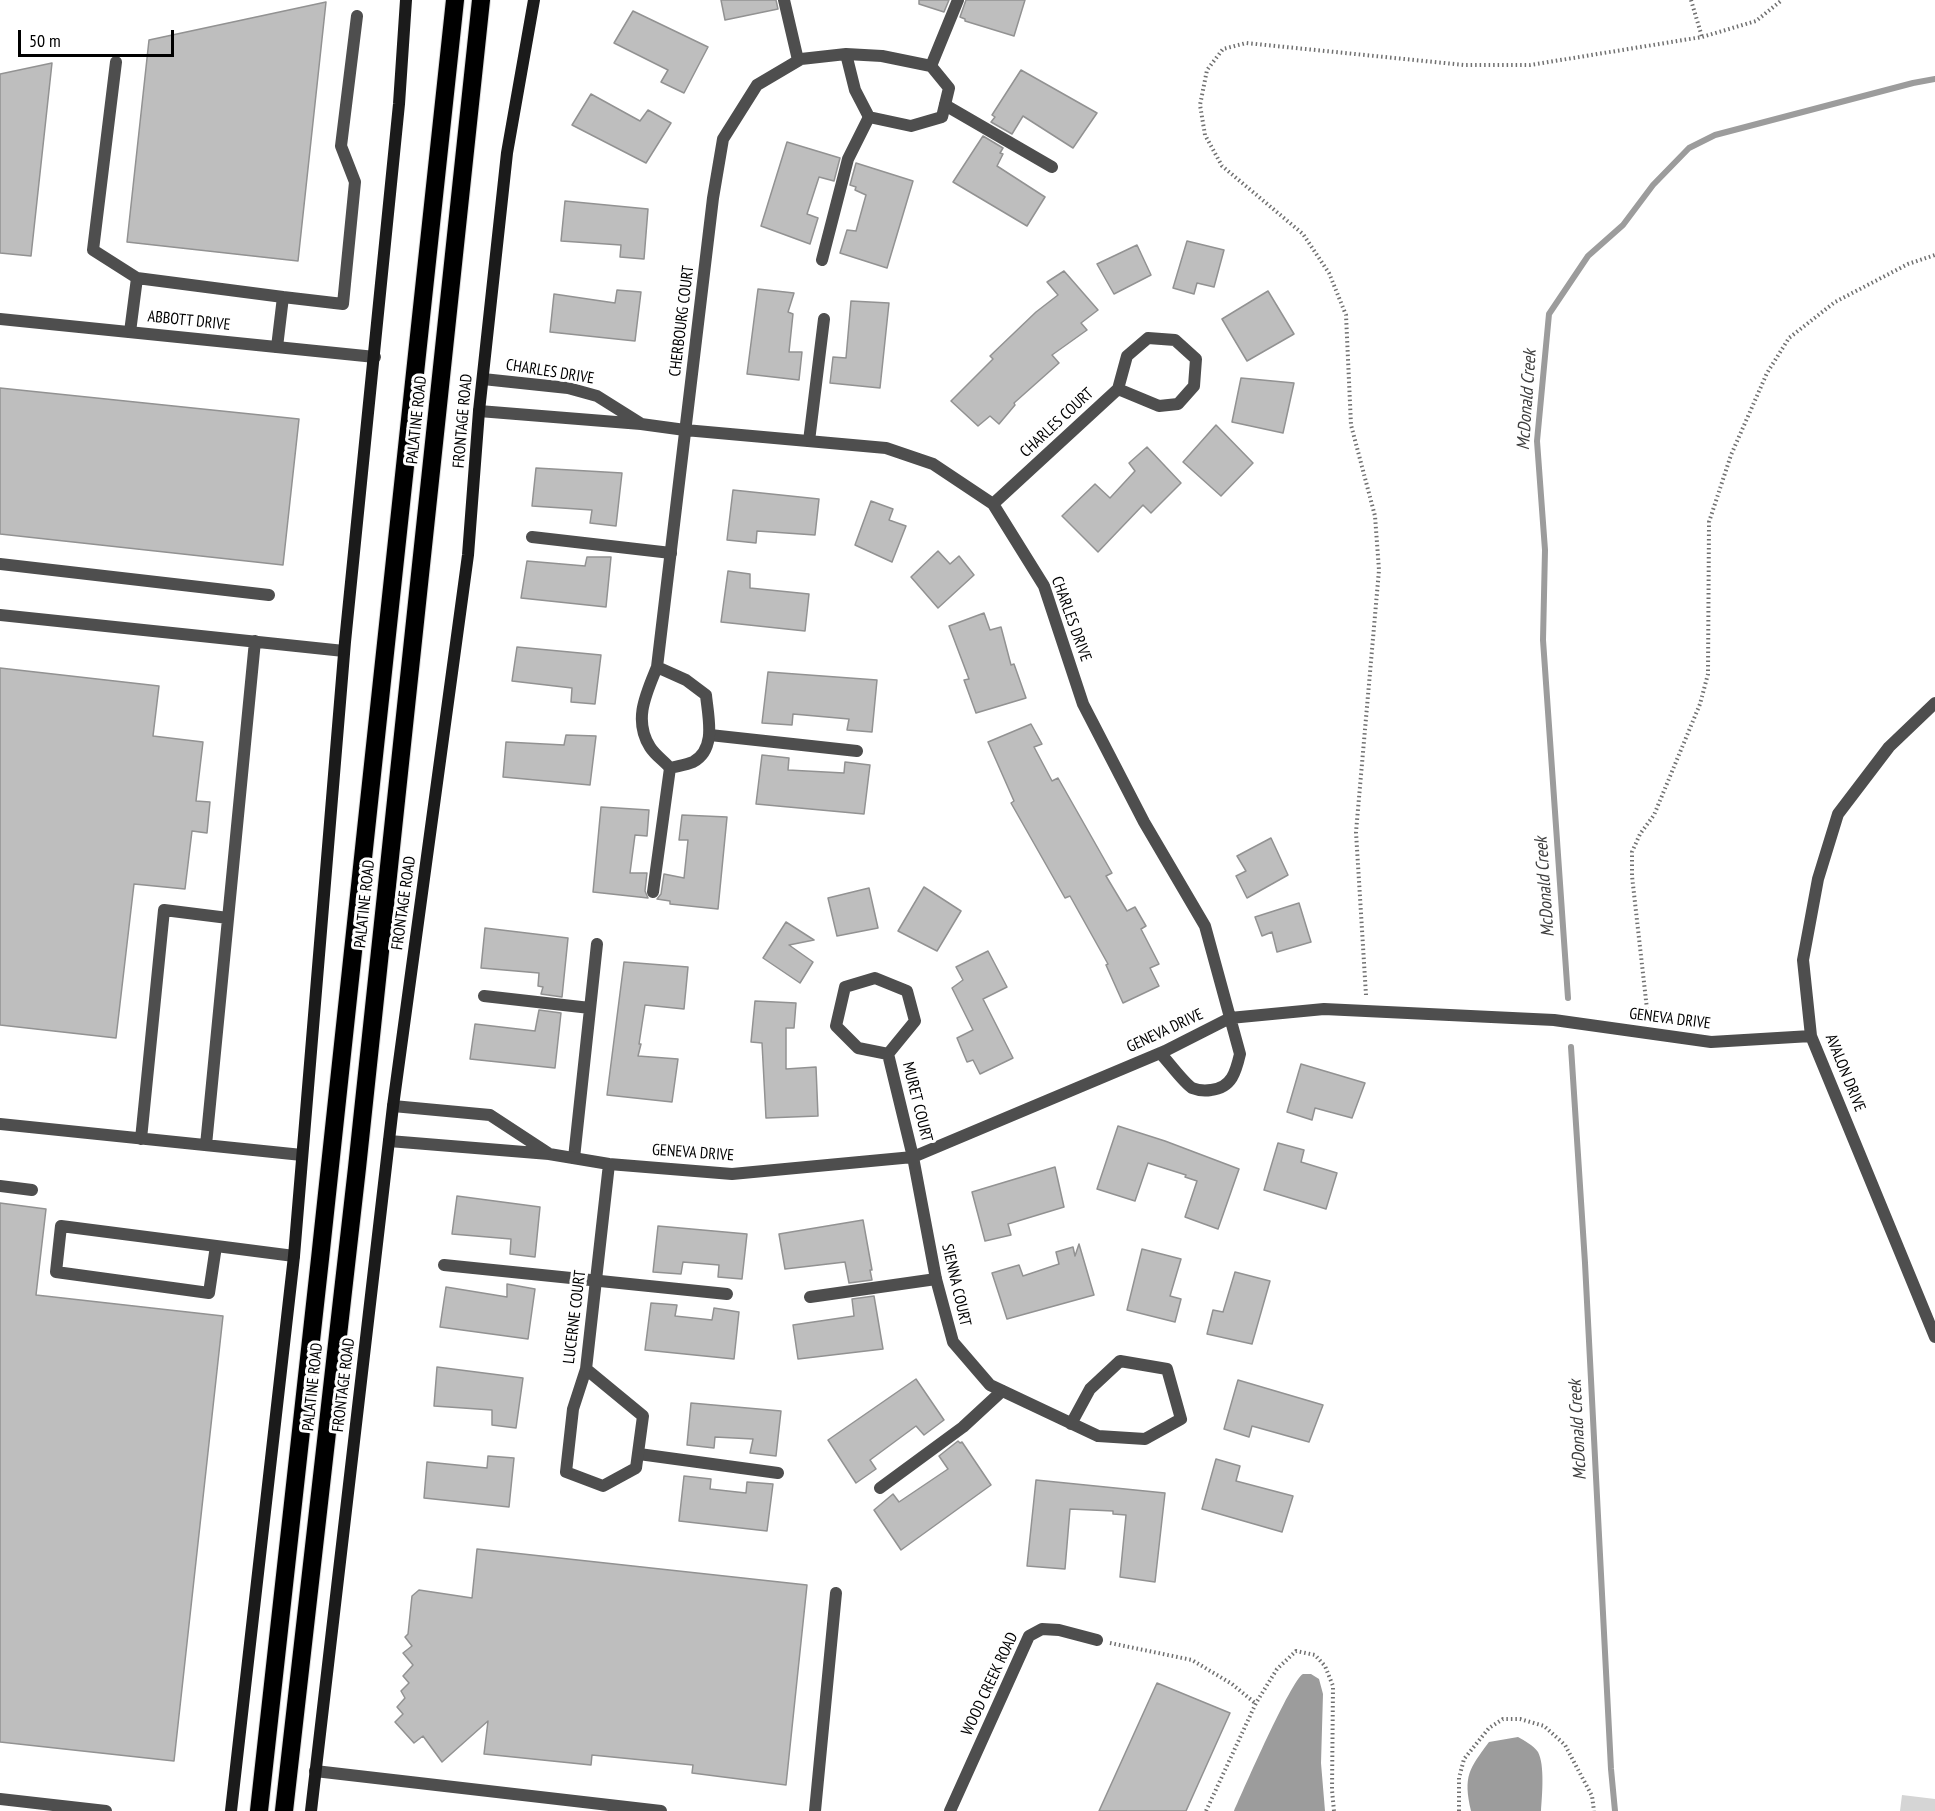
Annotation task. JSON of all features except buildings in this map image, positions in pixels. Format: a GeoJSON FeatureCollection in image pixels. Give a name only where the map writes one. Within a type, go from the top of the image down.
{"type":"FeatureCollection","features":[{"type":"Feature","properties":{"kind":"highway","name":"PALATINE ROAD"},"geometry":{"type":"LineString","coordinates":[[259,1811],[323,1236],[454,0]]}},
{"type":"Feature","properties":{"kind":"highway","name":"PALATINE ROAD"},"geometry":{"type":"LineString","coordinates":[[284,1811],[349,1237],[481,0]]}},
{"type":"Feature","properties":{"kind":"street"},"geometry":{"type":"LineString","coordinates":[[231,1811],[294,1257],[344,651],[375,357],[399,104],[406,0]]}},
{"type":"Feature","properties":{"kind":"street","name":"FRONTAGE ROAD"},"geometry":{"type":"LineString","coordinates":[[311,1811],[393,1107],[468,555],[479,411],[507,153],[534,0]]}},
{"type":"Feature","properties":{"kind":"street"},"geometry":{"type":"LineString","coordinates":[[784,0],[798,60]]}},
{"type":"Feature","properties":{"kind":"street"},"geometry":{"type":"LineString","coordinates":[[868,117],[911,126],[942,117],[949,88],[931,66],[958,0]]}},
{"type":"Feature","properties":{"kind":"street"},"geometry":{"type":"LineString","coordinates":[[116,62],[93,250],[137,278],[343,303],[355,182],[341,146],[357,16]]}},
{"type":"Feature","properties":{"kind":"street"},"geometry":{"type":"LineString","coordinates":[[846,54],[855,90],[868,117]]}},
{"type":"Feature","properties":{"kind":"street","name":"CHERBOURG COURT"},"geometry":{"type":"LineString","coordinates":[[670,768],[650,747],[640,722],[646,694],[657,667],[713,198],[723,139],[757,86],[798,60],[846,54],[882,56],[931,66]]}},
{"type":"Feature","properties":{"kind":"street"},"geometry":{"type":"LineString","coordinates":[[945,105],[1052,167]]}},
{"type":"Feature","properties":{"kind":"street"},"geometry":{"type":"LineString","coordinates":[[822,260],[848,159],[868,117]]}},
{"type":"Feature","properties":{"kind":"street"},"geometry":{"type":"LineString","coordinates":[[130,332],[137,278]]}},
{"type":"Feature","properties":{"kind":"street"},"geometry":{"type":"LineString","coordinates":[[277,347],[283,297]]}},
{"type":"Feature","properties":{"kind":"street","name":"ABBOTT DRIVE"},"geometry":{"type":"LineString","coordinates":[[0,319],[375,357]]}},
{"type":"Feature","properties":{"kind":"street"},"geometry":{"type":"LineString","coordinates":[[809,441],[824,319]]}},
{"type":"Feature","properties":{"kind":"street","name":"CHARLES COURT"},"geometry":{"type":"LineString","coordinates":[[993,504],[1118,389],[1127,356],[1148,338],[1175,340],[1196,359],[1194,386],[1178,404],[1159,406],[1118,389]]}},
{"type":"Feature","properties":{"kind":"street","name":"CHARLES DRIVE"},"geometry":{"type":"LineString","coordinates":[[483,379],[568,388],[597,396],[641,424]]}},
{"type":"Feature","properties":{"kind":"street","name":"CHARLES DRIVE"},"geometry":{"type":"LineString","coordinates":[[479,411],[886,448],[933,465],[993,504],[1044,586],[1083,704],[1144,822],[1205,926],[1240,1054],[1236,1071],[1229,1083],[1217,1090],[1205,1091],[1192,1088],[1160,1053]]}},
{"type":"Feature","properties":{"kind":"street"},"geometry":{"type":"LineString","coordinates":[[532,537],[670,553]]}},
{"type":"Feature","properties":{"kind":"street"},"geometry":{"type":"LineString","coordinates":[[0,564],[269,595]]}},
{"type":"Feature","properties":{"kind":"street"},"geometry":{"type":"LineString","coordinates":[[0,615],[344,651]]}},
{"type":"Feature","properties":{"kind":"street"},"geometry":{"type":"LineString","coordinates":[[206,1145],[255,641]]}},
{"type":"Feature","properties":{"kind":"street"},"geometry":{"type":"LineString","coordinates":[[653,892],[670,768],[694,761],[707,748],[710,735],[706,695],[686,680],[657,667]]}},
{"type":"Feature","properties":{"kind":"street","name":"AVALON DRIVE"},"geometry":{"type":"LineString","coordinates":[[1935,703],[1889,747],[1838,814],[1818,879],[1803,960],[1811,1036],[1935,1337]]}},
{"type":"Feature","properties":{"kind":"street"},"geometry":{"type":"LineString","coordinates":[[710,735],[856,751]]}},
{"type":"Feature","properties":{"kind":"street"},"geometry":{"type":"LineString","coordinates":[[141,1139],[164,910],[228,918]]}},
{"type":"Feature","properties":{"kind":"street"},"geometry":{"type":"LineString","coordinates":[[574,1158],[597,944]]}},
{"type":"Feature","properties":{"kind":"street"},"geometry":{"type":"LineString","coordinates":[[875,978],[907,991],[915,1021],[888,1054],[858,1048],[836,1026],[845,987],[875,978]]}},
{"type":"Feature","properties":{"kind":"street"},"geometry":{"type":"LineString","coordinates":[[484,996],[590,1008]]}},
{"type":"Feature","properties":{"kind":"street","name":"GENEVA DRIVE"},"geometry":{"type":"LineString","coordinates":[[389,1141],[549,1154],[609,1164],[732,1174],[913,1157],[1160,1053],[1230,1018],[1324,1009],[1554,1020],[1711,1042],[1811,1036]]}},
{"type":"Feature","properties":{"kind":"street","name":"MURET COURT"},"geometry":{"type":"LineString","coordinates":[[888,1054],[913,1157]]}},
{"type":"Feature","properties":{"kind":"street","name":"GENEVA DRIVE"},"geometry":{"type":"LineString","coordinates":[[393,1107],[490,1115],[549,1154]]}},
{"type":"Feature","properties":{"kind":"street"},"geometry":{"type":"LineString","coordinates":[[0,1124],[303,1155]]}},
{"type":"Feature","properties":{"kind":"street","name":"SIENNA COURT"},"geometry":{"type":"LineString","coordinates":[[913,1157],[936,1279],[953,1342],[990,1385],[1071,1424],[1098,1436],[1145,1439],[1181,1419],[1167,1369],[1120,1361],[1090,1389],[1071,1424]]}},
{"type":"Feature","properties":{"kind":"street","name":"LUCERNE COURT"},"geometry":{"type":"LineString","coordinates":[[609,1164],[586,1369],[573,1408],[566,1472],[603,1486],[636,1468],[639,1454]]}},
{"type":"Feature","properties":{"kind":"street"},"geometry":{"type":"LineString","coordinates":[[0,1186],[32,1190]]}},
{"type":"Feature","properties":{"kind":"street"},"geometry":{"type":"LineString","coordinates":[[216,1246],[209,1293],[56,1272],[61,1226],[216,1246],[294,1257]]}},
{"type":"Feature","properties":{"kind":"street"},"geometry":{"type":"LineString","coordinates":[[444,1265],[727,1294]]}},
{"type":"Feature","properties":{"kind":"street"},"geometry":{"type":"LineString","coordinates":[[810,1298],[936,1279]]}},
{"type":"Feature","properties":{"kind":"street"},"geometry":{"type":"LineString","coordinates":[[586,1369],[643,1416],[639,1454],[778,1473]]}},
{"type":"Feature","properties":{"kind":"street"},"geometry":{"type":"LineString","coordinates":[[880,1488],[963,1427],[1002,1391]]}},
{"type":"Feature","properties":{"kind":"street"},"geometry":{"type":"LineString","coordinates":[[815,1811],[836,1593]]}},
{"type":"Feature","properties":{"kind":"street","name":"WOOD CREEK ROAD"},"geometry":{"type":"LineString","coordinates":[[950,1811],[1029,1636],[1042,1629],[1059,1630],[1098,1640]]}},
{"type":"Feature","properties":{"kind":"street"},"geometry":{"type":"LineString","coordinates":[[315,1771],[661,1811]]}},
{"type":"Feature","properties":{"kind":"street"},"geometry":{"type":"LineString","coordinates":[[0,1799],[106,1811]]}},
{"type":"Feature","properties":{"kind":"path"},"geometry":{"type":"LineString","coordinates":[[1691,0],[1702,37]]}},
{"type":"Feature","properties":{"kind":"path"},"geometry":{"type":"LineString","coordinates":[[1366,1011],[1356,832],[1379,570],[1375,516],[1351,425],[1346,315],[1329,273],[1303,234],[1222,166],[1216,156],[1205,135],[1200,105],[1207,70],[1223,49],[1246,43],[1464,65],[1530,64],[1702,37],[1756,21],[1782,0]]}},
{"type":"Feature","properties":{"kind":"path"},"geometry":{"type":"LineString","coordinates":[[1650,1034],[1632,876],[1632,852],[1640,834],[1654,815],[1700,704],[1708,674],[1709,522],[1731,454],[1767,373],[1789,338],[1835,302],[1908,264],[1935,255]]}},
{"type":"Feature","properties":{"kind":"path"},"geometry":{"type":"LineString","coordinates":[[1098,1640],[1192,1660],[1232,1684],[1256,1703]]}},
{"type":"Feature","properties":{"kind":"path"},"geometry":{"type":"LineString","coordinates":[[1206,1811],[1256,1703],[1277,1669],[1296,1651],[1315,1655],[1325,1666],[1333,1686],[1332,1790],[1334,1811]]}},
{"type":"Feature","properties":{"kind":"path"},"geometry":{"type":"LineString","coordinates":[[1459,1811],[1459,1778],[1464,1759],[1489,1728],[1503,1719],[1520,1719],[1544,1726],[1565,1745],[1592,1797],[1594,1811]]}},
{"type":"Feature","properties":{"kind":"shaded area"},"geometry":{"type":"Polygon","coordinates":[[[1303,1674],[1311,1674],[1319,1679],[1323,1694],[1321,1763],[1325,1811],[1234,1811],[1288,1695],[1303,1674]]]}},
{"type":"Feature","properties":{"kind":"shaded area"},"geometry":{"type":"Polygon","coordinates":[[[1518,1737],[1534,1747],[1540,1758],[1542,1765],[1541,1811],[1471,1811],[1468,1781],[1472,1766],[1489,1742],[1518,1737]]]}},
{"type":"Feature","properties":{"kind":"shaded area"},"geometry":{"type":"Polygon","coordinates":[[[1902,1795],[1935,1799],[1935,1811],[1900,1811],[1902,1795]]]}},
{"type":"Feature","properties":{"kind":"waterway","name":"McDonald Creek"},"geometry":{"type":"LineString","coordinates":[[1568,998],[1543,640],[1545,550],[1537,441],[1549,314],[1588,256],[1623,225],[1653,185],[1689,148],[1715,135],[1935,79]]}},
{"type":"Feature","properties":{"kind":"waterway","name":"McDonald Creek"},"geometry":{"type":"LineString","coordinates":[[1571,1047],[1615,1811]]}}]}
